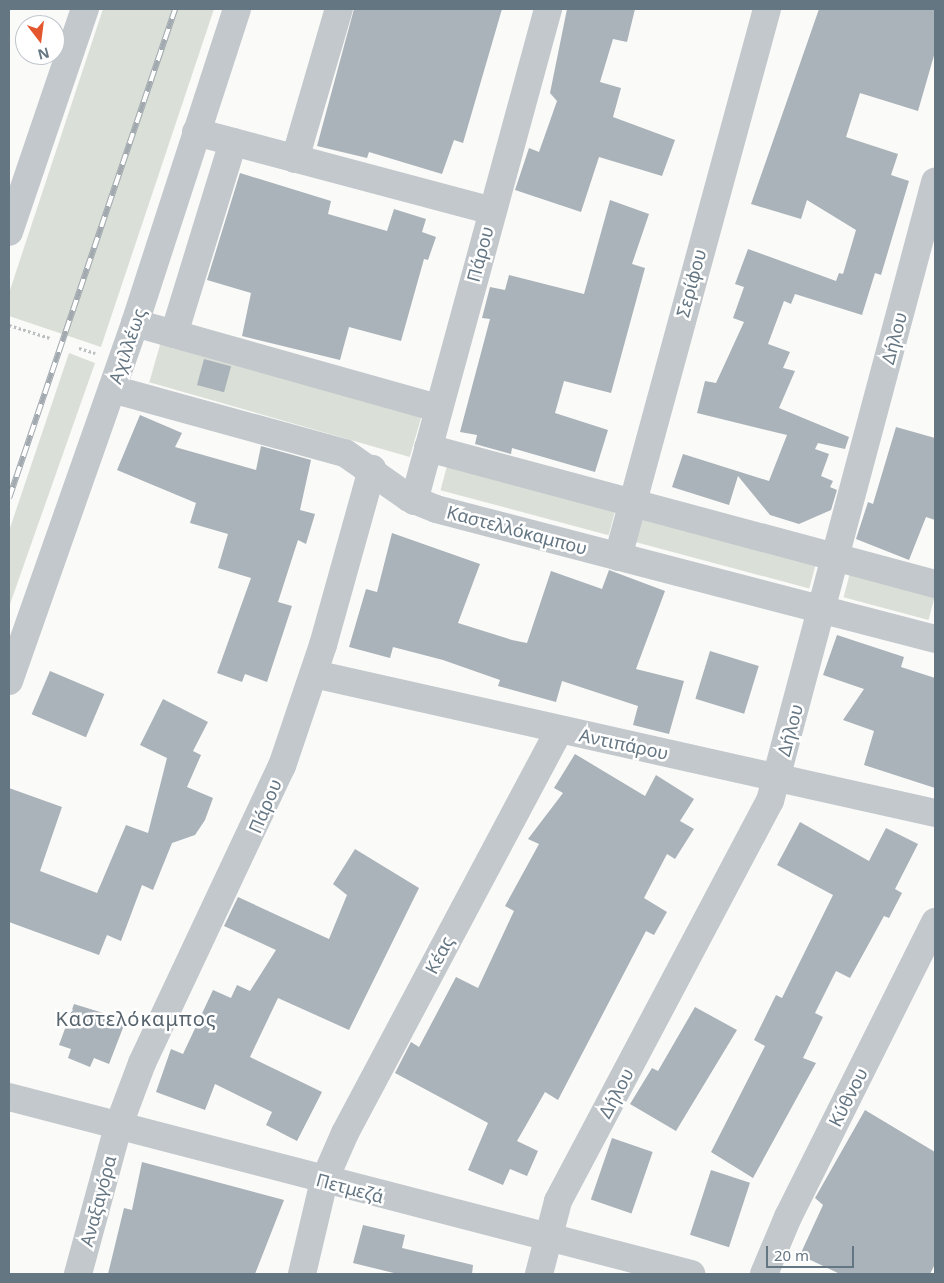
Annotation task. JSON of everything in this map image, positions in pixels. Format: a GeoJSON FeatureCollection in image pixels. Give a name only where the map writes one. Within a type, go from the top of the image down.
{"type":"FeatureCollection","features":[{"type":"Feature","properties":{"kind":"street"},"geometry":{"type":"LineString","coordinates":[[9,232],[85,9]]}},
{"type":"Feature","properties":{"kind":"street","name":"Αχιλλέως"},"geometry":{"type":"LineString","coordinates":[[9,681],[135,324],[237,9]]}},
{"type":"Feature","properties":{"kind":"street"},"geometry":{"type":"LineString","coordinates":[[295,159],[339,9]]}},
{"type":"Feature","properties":{"kind":"street","name":"Πάρου"},"geometry":{"type":"LineString","coordinates":[[414,501],[548,9]]}},
{"type":"Feature","properties":{"kind":"street","name":"Σερίφου"},"geometry":{"type":"LineString","coordinates":[[618,557],[767,9]]}},
{"type":"Feature","properties":{"kind":"street"},"geometry":{"type":"LineString","coordinates":[[196,132],[492,211]]}},
{"type":"Feature","properties":{"kind":"street"},"geometry":{"type":"LineString","coordinates":[[174,334],[233,142]]}},
{"type":"Feature","properties":{"kind":"street","name":"Δήλου"},"geometry":{"type":"LineString","coordinates":[[539,1274],[558,1201],[760,824],[778,777],[935,182]]}},
{"type":"Feature","properties":{"kind":"street"},"geometry":{"type":"LineString","coordinates":[[135,324],[438,408]]}},
{"type":"Feature","properties":{"kind":"street","name":"Καστελλόκαμπου"},"geometry":{"type":"LineString","coordinates":[[112,389],[345,453],[372,469],[414,501],[618,557],[935,639]]}},
{"type":"Feature","properties":{"kind":"street"},"geometry":{"type":"LineString","coordinates":[[428,448],[935,584]]}},
{"type":"Feature","properties":{"kind":"street","name":"Πάρου"},"geometry":{"type":"LineString","coordinates":[[118,1127],[175,986],[257,825],[314,674],[372,469]]}},
{"type":"Feature","properties":{"kind":"street","name":"Αντιπάρου"},"geometry":{"type":"LineString","coordinates":[[314,674],[559,731],[778,777],[935,813]]}},
{"type":"Feature","properties":{"kind":"street","name":"Κέας"},"geometry":{"type":"LineString","coordinates":[[302,1274],[324,1181],[353,1116],[559,731]]}},
{"type":"Feature","properties":{"kind":"street","name":"Κύθνου"},"geometry":{"type":"LineString","coordinates":[[764,1274],[788,1217],[935,922]]}},
{"type":"Feature","properties":{"kind":"street","name":"Πετμεζά"},"geometry":{"type":"LineString","coordinates":[[9,1097],[324,1181],[691,1274]]}},
{"type":"Feature","properties":{"kind":"street","name":"Αναξαγόρα"},"geometry":{"type":"LineString","coordinates":[[78,1274],[118,1127]]}},
{"type":"Feature","properties":{"kind":"path"},"geometry":{"type":"LineString","coordinates":[[9,325],[50,338]]}},
{"type":"Feature","properties":{"kind":"shaded area"},"geometry":{"type":"Polygon","coordinates":[[[103,9],[214,9],[101,347],[9,316],[9,293],[103,9]]]}},
{"type":"Feature","properties":{"kind":"shaded area"},"geometry":{"type":"Polygon","coordinates":[[[162,338],[423,413],[410,457],[149,382],[162,338]]]}},
{"type":"Feature","properties":{"kind":"shaded area"},"geometry":{"type":"Polygon","coordinates":[[[69,353],[95,363],[9,607],[9,531],[69,353]]]}},
{"type":"Feature","properties":{"kind":"shaded area"},"geometry":{"type":"Polygon","coordinates":[[[447,466],[615,511],[609,535],[441,490],[447,466]]]}},
{"type":"Feature","properties":{"kind":"shaded area"},"geometry":{"type":"Polygon","coordinates":[[[639,517],[816,564],[809,589],[633,541],[639,517]]]}},
{"type":"Feature","properties":{"kind":"shaded area"},"geometry":{"type":"Polygon","coordinates":[[[850,573],[935,596],[929,620],[844,597],[850,573]]]}},
{"type":"Feature","properties":{"kind":"building"},"geometry":{"type":"Polygon","coordinates":[[[354,9],[502,9],[463,143],[454,140],[442,174],[369,152],[367,158],[317,146],[354,9]]]}},
{"type":"Feature","properties":{"kind":"building"},"geometry":{"type":"Polygon","coordinates":[[[567,9],[635,9],[627,42],[613,39],[600,82],[621,88],[613,117],[675,140],[662,176],[599,157],[581,212],[515,190],[529,148],[539,152],[557,101],[550,93],[567,9]]]}},
{"type":"Feature","properties":{"kind":"building"},"geometry":{"type":"Polygon","coordinates":[[[819,9],[935,9],[935,52],[918,111],[860,93],[846,137],[898,154],[891,175],[909,181],[881,275],[875,273],[862,315],[795,294],[791,304],[784,301],[768,344],[790,352],[783,368],[795,371],[779,408],[849,437],[845,449],[818,443],[815,449],[829,454],[821,476],[833,481],[830,487],[837,490],[831,510],[799,524],[770,515],[738,476],[729,505],[672,487],[683,454],[769,481],[787,435],[697,413],[705,381],[716,383],[744,322],[733,318],[744,287],[735,284],[748,249],[836,281],[839,273],[843,274],[856,230],[807,200],[801,219],[751,204],[819,9]]]}},
{"type":"Feature","properties":{"kind":"building"},"geometry":{"type":"Polygon","coordinates":[[[240,173],[331,201],[328,214],[387,231],[394,209],[426,219],[422,232],[436,237],[428,260],[424,259],[401,341],[349,327],[340,360],[242,336],[251,293],[207,280],[240,173]]]}},
{"type":"Feature","properties":{"kind":"building"},"geometry":{"type":"Polygon","coordinates":[[[610,200],[649,214],[632,264],[645,268],[611,393],[564,381],[555,413],[608,430],[595,472],[512,448],[511,454],[475,444],[477,435],[460,432],[490,319],[482,318],[490,287],[505,290],[509,275],[584,294],[610,200]]]}},
{"type":"Feature","properties":{"kind":"building"},"geometry":{"type":"Polygon","coordinates":[[[204,359],[231,366],[224,392],[197,385],[204,359]]]}},
{"type":"Feature","properties":{"kind":"building"},"geometry":{"type":"Polygon","coordinates":[[[140,415],[182,433],[175,447],[256,470],[261,446],[311,460],[300,510],[315,514],[306,544],[298,540],[278,602],[292,606],[267,682],[245,674],[242,682],[217,673],[251,578],[218,568],[228,534],[190,523],[196,503],[117,470],[140,415]]]}},
{"type":"Feature","properties":{"kind":"building"},"geometry":{"type":"Polygon","coordinates":[[[896,427],[935,438],[935,520],[926,517],[909,560],[856,539],[868,502],[873,504],[896,427]]]}},
{"type":"Feature","properties":{"kind":"building"},"geometry":{"type":"Polygon","coordinates":[[[392,533],[480,564],[458,623],[512,640],[527,643],[551,571],[602,589],[609,570],[665,591],[636,669],[684,681],[669,734],[633,725],[638,706],[562,681],[556,702],[498,686],[500,680],[443,660],[393,647],[390,658],[349,647],[366,589],[377,592],[392,533]]]}},
{"type":"Feature","properties":{"kind":"building"},"geometry":{"type":"Polygon","coordinates":[[[837,635],[904,657],[901,667],[935,678],[935,788],[864,765],[874,731],[843,720],[864,689],[823,675],[837,635]]]}},
{"type":"Feature","properties":{"kind":"building"},"geometry":{"type":"Polygon","coordinates":[[[710,651],[759,666],[744,714],[695,699],[710,651]]]}},
{"type":"Feature","properties":{"kind":"building"},"geometry":{"type":"Polygon","coordinates":[[[50,671],[104,694],[86,737],[32,714],[50,671]]]}},
{"type":"Feature","properties":{"kind":"building"},"geometry":{"type":"Polygon","coordinates":[[[163,699],[208,722],[193,751],[201,755],[187,787],[213,798],[205,820],[195,835],[172,843],[153,890],[142,885],[121,941],[107,935],[99,955],[9,922],[9,788],[62,807],[40,871],[97,893],[126,825],[148,833],[167,758],[140,745],[163,699]]]}},
{"type":"Feature","properties":{"kind":"building"},"geometry":{"type":"Polygon","coordinates":[[[575,754],[645,796],[656,775],[694,799],[680,821],[694,829],[675,859],[667,854],[644,898],[667,912],[654,935],[646,931],[558,1100],[545,1092],[517,1141],[538,1151],[527,1176],[510,1169],[503,1185],[468,1170],[488,1123],[395,1073],[411,1042],[419,1047],[456,977],[478,988],[514,911],[505,906],[539,844],[528,839],[563,793],[554,788],[575,754]]]}},
{"type":"Feature","properties":{"kind":"building"},"geometry":{"type":"Polygon","coordinates":[[[800,822],[869,861],[886,828],[918,844],[895,889],[902,893],[889,918],[884,916],[850,978],[836,971],[815,1013],[823,1017],[803,1058],[816,1063],[753,1178],[711,1152],[765,1046],[754,1040],[776,995],[782,998],[833,895],[777,865],[800,822]]]}},
{"type":"Feature","properties":{"kind":"building"},"geometry":{"type":"Polygon","coordinates":[[[355,849],[419,888],[349,1030],[278,998],[250,1057],[322,1092],[297,1141],[266,1125],[272,1112],[215,1084],[205,1110],[156,1092],[171,1049],[183,1054],[213,990],[231,998],[237,985],[250,991],[276,950],[224,926],[238,897],[329,939],[347,895],[333,884],[355,849]]]}},
{"type":"Feature","properties":{"kind":"building"},"geometry":{"type":"Polygon","coordinates":[[[74,1004],[126,1020],[109,1064],[94,1058],[90,1067],[68,1058],[71,1049],[59,1045],[74,1004]]]}},
{"type":"Feature","properties":{"kind":"building"},"geometry":{"type":"Polygon","coordinates":[[[695,1007],[737,1030],[676,1131],[630,1104],[652,1068],[658,1071],[695,1007]]]}},
{"type":"Feature","properties":{"kind":"building"},"geometry":{"type":"Polygon","coordinates":[[[865,1110],[935,1152],[935,1264],[930,1274],[840,1274],[800,1255],[823,1205],[815,1198],[865,1110]]]}},
{"type":"Feature","properties":{"kind":"building"},"geometry":{"type":"Polygon","coordinates":[[[612,1138],[653,1152],[631,1213],[591,1199],[612,1138]]]}},
{"type":"Feature","properties":{"kind":"building"},"geometry":{"type":"Polygon","coordinates":[[[142,1162],[284,1200],[255,1274],[108,1274],[124,1208],[132,1210],[142,1162]]]}},
{"type":"Feature","properties":{"kind":"building"},"geometry":{"type":"Polygon","coordinates":[[[711,1170],[750,1183],[729,1247],[690,1235],[711,1170]]]}},
{"type":"Feature","properties":{"kind":"building"},"geometry":{"type":"Polygon","coordinates":[[[363,1225],[405,1235],[402,1248],[473,1265],[472,1274],[398,1274],[353,1263],[363,1225]]]}},
{"type":"Feature","properties":{"kind":"railway"},"geometry":{"type":"LineString","coordinates":[[9,498],[175,9]]}},
{"type":"Feature","properties":{"kind":"district","name":"Καστελόκαμπος"},"geometry":{"type":"Point","coordinates":[136,1018]}}]}
